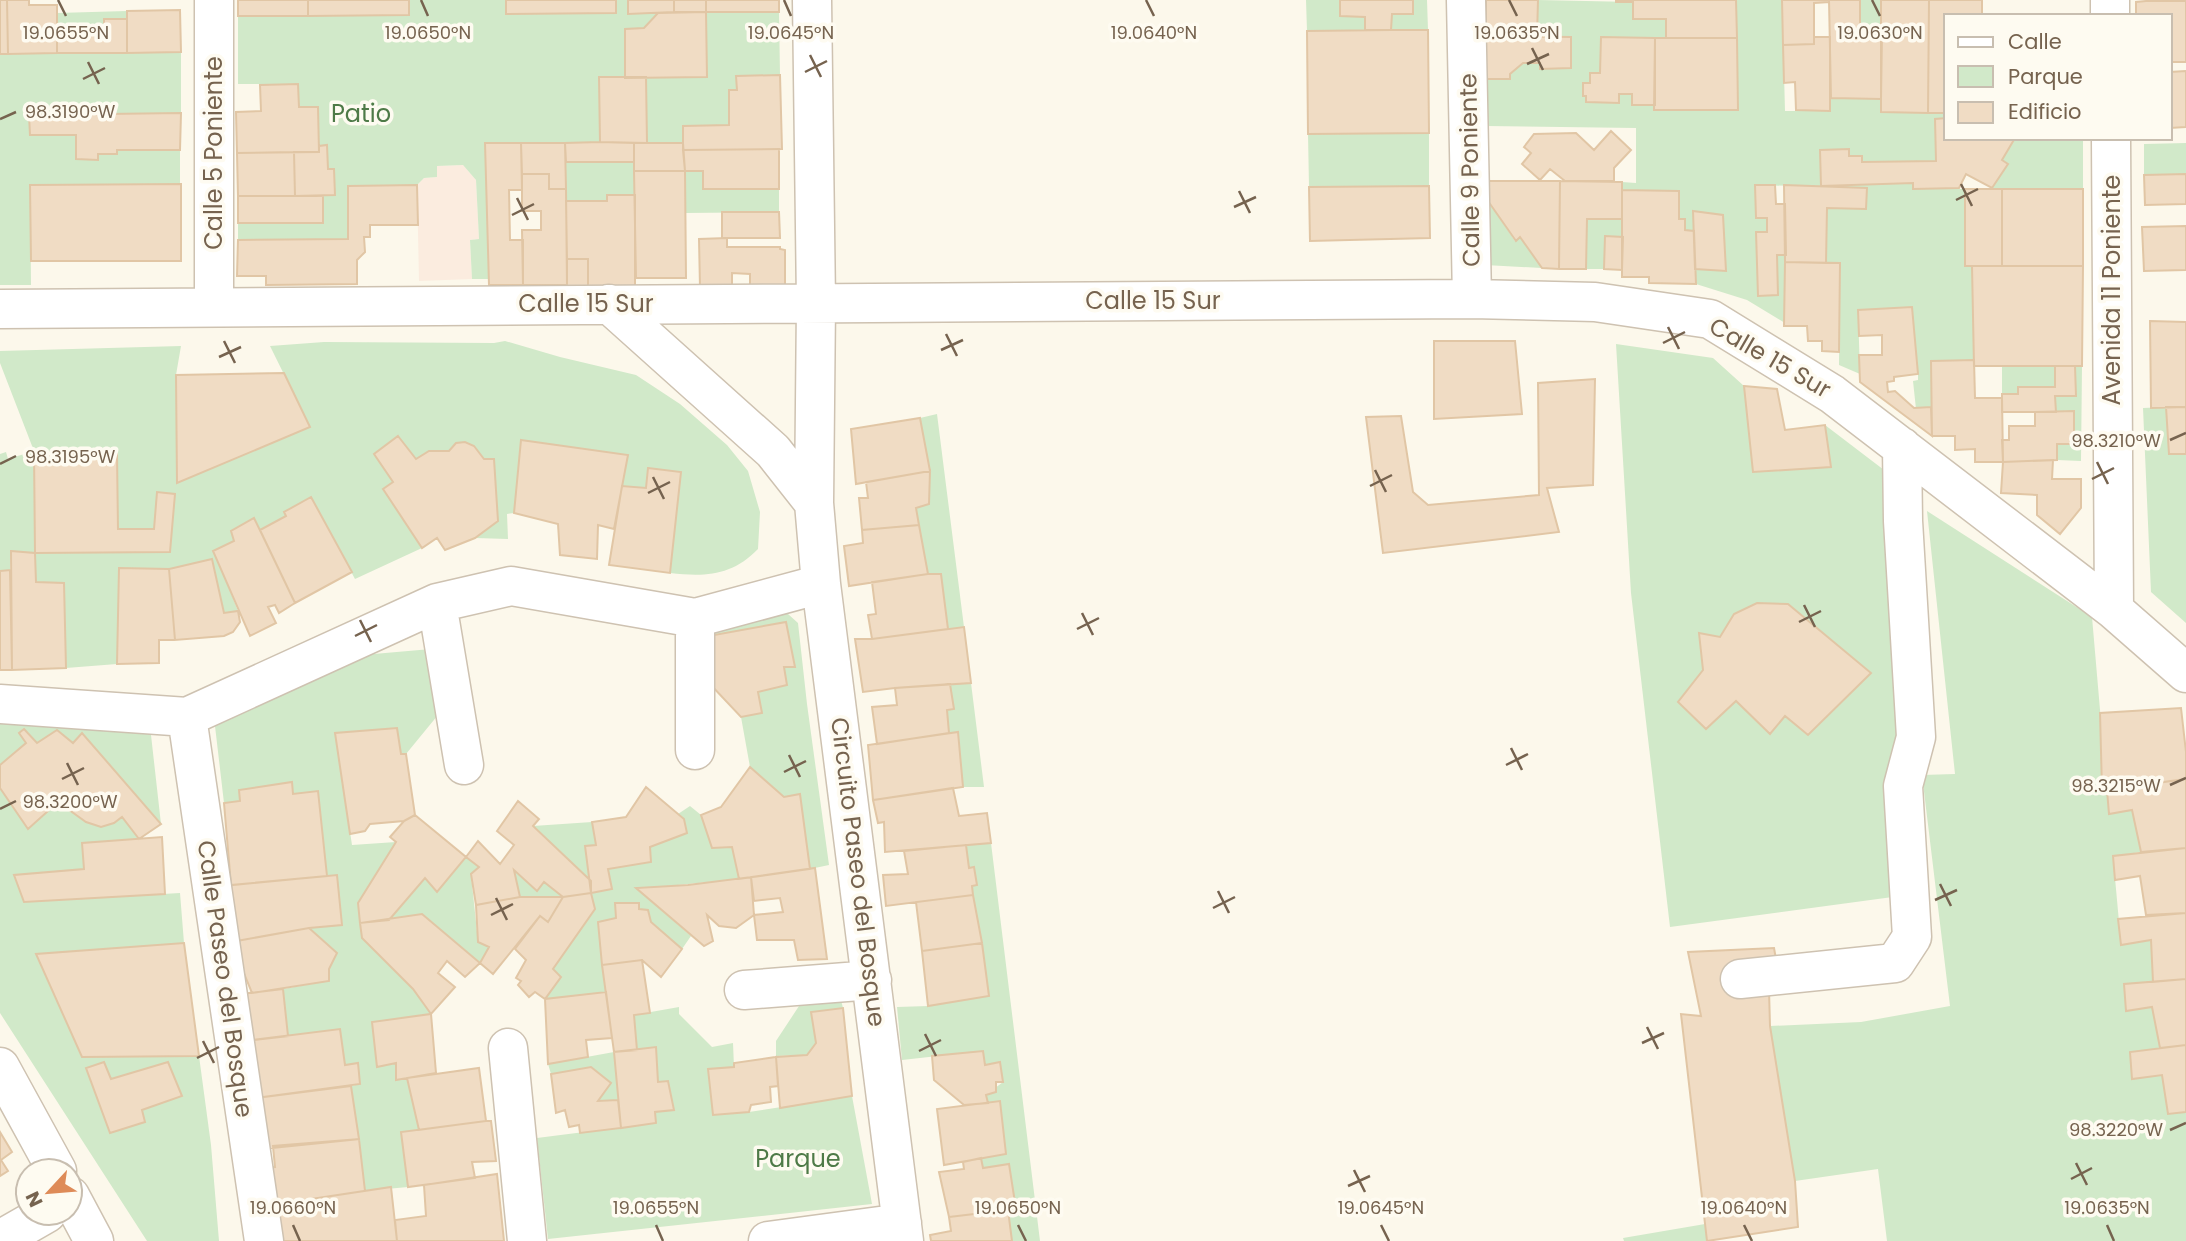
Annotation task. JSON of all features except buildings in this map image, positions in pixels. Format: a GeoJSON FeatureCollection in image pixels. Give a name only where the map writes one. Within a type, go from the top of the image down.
{"type":"FeatureCollection","features":[{"type":"Feature","properties":{"kind":"street","name":"Calle 5 Poniente"},"geometry":{"type":"LineString","coordinates":[[214,0],[214,306]]}},
{"type":"Feature","properties":{"kind":"street","name":"Circuito Paseo del Bosque"},"geometry":{"type":"LineString","coordinates":[[812,0],[816,303],[814,503],[821,584],[903,1232]]}},
{"type":"Feature","properties":{"kind":"street","name":"Calle 9 Poniente"},"geometry":{"type":"LineString","coordinates":[[1466,0],[1472,299]]}},
{"type":"Feature","properties":{"kind":"street","name":"Avenida 11 Poniente"},"geometry":{"type":"LineString","coordinates":[[2111,140],[2115,611]]}},
{"type":"Feature","properties":{"kind":"street","name":"Calle 15 Sur"},"geometry":{"type":"LineString","coordinates":[[0,309],[1472,299],[1595,302],[1710,319],[1832,394],[2115,611],[2186,673]]}},
{"type":"Feature","properties":{"kind":"street"},"geometry":{"type":"LineString","coordinates":[[609,303],[773,451],[814,503]]}},
{"type":"Feature","properties":{"kind":"street"},"geometry":{"type":"LineString","coordinates":[[1740,979],[1895,963],[1912,937],[1903,786],[1916,737],[1903,521],[1902,447]]}},
{"type":"Feature","properties":{"kind":"street"},"geometry":{"type":"LineString","coordinates":[[0,704],[187,717],[437,603],[511,586],[695,618],[821,584]]}},
{"type":"Feature","properties":{"kind":"street"},"geometry":{"type":"LineString","coordinates":[[437,603],[464,765]]}},
{"type":"Feature","properties":{"kind":"street"},"geometry":{"type":"LineString","coordinates":[[695,618],[695,750]]}},
{"type":"Feature","properties":{"kind":"street","name":"Calle Paseo del Bosque"},"geometry":{"type":"LineString","coordinates":[[187,717],[264,1241]]}},
{"type":"Feature","properties":{"kind":"street"},"geometry":{"type":"LineString","coordinates":[[744,990],[872,980]]}},
{"type":"Feature","properties":{"kind":"street"},"geometry":{"type":"LineString","coordinates":[[508,1048],[527,1241]]}},
{"type":"Feature","properties":{"kind":"street"},"geometry":{"type":"LineString","coordinates":[[0,1066],[44,1157]]}},
{"type":"Feature","properties":{"kind":"street"},"geometry":{"type":"LineString","coordinates":[[84,1226],[94,1241]]}},
{"type":"Feature","properties":{"kind":"street"},"geometry":{"type":"LineString","coordinates":[[0,1240],[19,1227]]}},
{"type":"Feature","properties":{"kind":"street"},"geometry":{"type":"LineString","coordinates":[[768,1241],[903,1232]]}},
{"type":"Feature","properties":{"kind":"shaded area"},"geometry":{"type":"Polygon","coordinates":[[[463,165],[476,180],[479,239],[470,240],[472,279],[419,281],[417,185],[424,178],[437,177],[437,166],[463,165]]]}},
{"type":"Feature","properties":{"kind":"green space","name":"Patio"},"geometry":{"type":"Polygon","coordinates":[[[409,0],[506,0],[507,14],[615,13],[616,0],[628,0],[629,13],[658,13],[644,28],[625,78],[599,78],[600,142],[486,143],[489,279],[472,279],[470,240],[479,239],[476,180],[463,165],[437,166],[437,177],[424,178],[417,185],[348,186],[348,239],[238,240],[238,223],[323,223],[323,196],[335,195],[334,169],[328,169],[326,145],[319,146],[318,107],[299,107],[298,84],[238,84],[238,16],[409,15],[409,0]]]}},
{"type":"Feature","properties":{"kind":"green space"},"geometry":{"type":"Polygon","coordinates":[[[1306,0],[1340,0],[1340,16],[1365,17],[1365,30],[1307,31],[1306,0]]]}},
{"type":"Feature","properties":{"kind":"green space"},"geometry":{"type":"Polygon","coordinates":[[[1413,0],[1427,0],[1428,30],[1392,30],[1392,14],[1413,0]]]}},
{"type":"Feature","properties":{"kind":"green space"},"geometry":{"type":"Polygon","coordinates":[[[1538,0],[1633,2],[1633,19],[1666,19],[1666,38],[1601,38],[1600,73],[1591,73],[1590,83],[1583,83],[1583,96],[1586,96],[1587,102],[1619,103],[1619,94],[1632,94],[1655,105],[1655,110],[1738,110],[1736,0],[1782,0],[1785,111],[1830,111],[1831,98],[1881,99],[1881,112],[1944,113],[1944,118],[1935,119],[1936,161],[1862,162],[1862,156],[1849,156],[1848,149],[1820,150],[1822,186],[1913,183],[1913,189],[1965,189],[1965,265],[1972,266],[1974,360],[1931,362],[1931,407],[1916,409],[1913,381],[1918,380],[1918,374],[1912,307],[1858,310],[1860,374],[1839,365],[1840,263],[1826,263],[1827,208],[1866,209],[1866,188],[1755,185],[1756,217],[1767,218],[1767,232],[1756,232],[1758,296],[1778,295],[1777,255],[1786,255],[1785,323],[1747,300],[1696,284],[1695,269],[1726,270],[1723,215],[1694,211],[1694,231],[1685,230],[1685,219],[1679,219],[1679,191],[1622,190],[1622,182],[1636,183],[1636,128],[1486,126],[1486,79],[1510,74],[1523,63],[1540,63],[1540,69],[1571,68],[1571,38],[1537,37],[1538,0]]]}},
{"type":"Feature","properties":{"kind":"green space"},"geometry":{"type":"Polygon","coordinates":[[[1860,0],[1881,0],[1882,33],[1860,33],[1860,0]]]}},
{"type":"Feature","properties":{"kind":"green space"},"geometry":{"type":"Polygon","coordinates":[[[127,11],[127,19],[104,19],[104,31],[57,31],[57,13],[127,11]]]}},
{"type":"Feature","properties":{"kind":"green space"},"geometry":{"type":"Polygon","coordinates":[[[706,12],[779,12],[780,75],[737,76],[737,90],[729,90],[729,125],[683,126],[683,143],[647,143],[646,77],[707,76],[706,12]]]}},
{"type":"Feature","properties":{"kind":"green space"},"geometry":{"type":"Polygon","coordinates":[[[181,52],[181,113],[29,115],[30,135],[76,135],[77,159],[98,160],[98,154],[117,154],[117,150],[180,150],[180,184],[30,185],[31,285],[0,285],[0,54],[181,52]]]}},
{"type":"Feature","properties":{"kind":"green space"},"geometry":{"type":"Polygon","coordinates":[[[1429,133],[1429,186],[1309,187],[1308,134],[1429,133]]]}},
{"type":"Feature","properties":{"kind":"green space"},"geometry":{"type":"Polygon","coordinates":[[[2014,140],[2083,140],[2083,189],[1992,188],[2007,164],[2002,160],[2014,140]]]}},
{"type":"Feature","properties":{"kind":"green space"},"geometry":{"type":"Polygon","coordinates":[[[2186,143],[2186,174],[2144,175],[2144,144],[2186,143]]]}},
{"type":"Feature","properties":{"kind":"green space"},"geometry":{"type":"Polygon","coordinates":[[[566,162],[634,162],[635,195],[608,195],[607,201],[566,201],[566,162]]]}},
{"type":"Feature","properties":{"kind":"green space"},"geometry":{"type":"Polygon","coordinates":[[[685,171],[703,171],[704,189],[779,189],[779,212],[685,213],[685,171]]]}},
{"type":"Feature","properties":{"kind":"green space"},"geometry":{"type":"Polygon","coordinates":[[[1488,201],[1515,241],[1520,237],[1542,268],[1485,265],[1488,201]]]}},
{"type":"Feature","properties":{"kind":"green space"},"geometry":{"type":"Polygon","coordinates":[[[1587,219],[1622,219],[1623,237],[1605,237],[1604,269],[1586,269],[1587,219]]]}},
{"type":"Feature","properties":{"kind":"green space"},"geometry":{"type":"Polygon","coordinates":[[[505,341],[636,375],[680,404],[727,445],[748,471],[760,512],[758,549],[738,565],[717,573],[670,573],[681,472],[648,468],[646,488],[622,486],[521,441],[514,513],[507,514],[508,539],[475,538],[498,520],[494,459],[484,459],[473,446],[456,443],[449,451],[429,451],[416,459],[397,436],[375,454],[393,482],[383,489],[422,548],[355,579],[311,497],[285,512],[286,516],[260,530],[254,518],[234,541],[214,551],[238,611],[224,613],[211,559],[169,569],[119,568],[117,664],[66,668],[64,583],[36,582],[35,553],[11,552],[10,570],[0,571],[0,454],[6,452],[8,459],[34,451],[0,363],[0,351],[181,346],[176,375],[177,483],[310,427],[270,346],[324,342],[505,341]],[[35,452],[35,553],[170,551],[175,494],[157,493],[154,529],[118,529],[117,454],[35,452]]]}},
{"type":"Feature","properties":{"kind":"green space"},"geometry":{"type":"Polygon","coordinates":[[[1616,344],[1713,358],[1744,386],[1753,472],[1831,467],[1825,425],[1884,470],[1914,701],[1900,896],[1670,927],[1631,593],[1616,344]]]}},
{"type":"Feature","properties":{"kind":"green space"},"geometry":{"type":"Polygon","coordinates":[[[2002,366],[2055,366],[2055,387],[2018,387],[2018,394],[2002,394],[2002,366]]]}},
{"type":"Feature","properties":{"kind":"green space"},"geometry":{"type":"Polygon","coordinates":[[[2075,366],[2082,366],[2081,461],[2057,460],[2057,444],[2074,443],[2074,412],[2056,412],[2055,396],[2075,395],[2075,366]]]}},
{"type":"Feature","properties":{"kind":"green space"},"geometry":{"type":"Polygon","coordinates":[[[2166,407],[2169,454],[2186,454],[2186,623],[2151,592],[2143,408],[2166,407]]]}},
{"type":"Feature","properties":{"kind":"green space"},"geometry":{"type":"Polygon","coordinates":[[[937,414],[964,627],[948,629],[941,575],[928,574],[916,508],[920,418],[937,414]]]}},
{"type":"Feature","properties":{"kind":"green space"},"geometry":{"type":"Polygon","coordinates":[[[1927,511],[2092,617],[2109,814],[2132,810],[2141,852],[2113,856],[2121,944],[2151,940],[2153,982],[2124,984],[2126,1011],[2152,1007],[2160,1048],[2130,1052],[2133,1078],[2162,1075],[2168,1113],[2186,1112],[2186,1241],[1887,1241],[1878,1169],[1795,1181],[1770,1026],[1861,1022],[1950,1006],[1922,775],[1955,774],[1927,511]]]}},
{"type":"Feature","properties":{"kind":"green space"},"geometry":{"type":"Polygon","coordinates":[[[778,605],[798,623],[829,865],[810,869],[784,797],[750,767],[741,717],[758,692],[787,685],[784,667],[795,667],[786,622],[703,637],[712,626],[743,625],[778,605]]]}},
{"type":"Feature","properties":{"kind":"green space"},"geometry":{"type":"Polygon","coordinates":[[[431,649],[438,715],[406,754],[401,754],[397,728],[335,733],[352,845],[396,842],[358,903],[362,938],[413,989],[431,1014],[372,1022],[377,1066],[396,1063],[396,1079],[407,1078],[419,1130],[401,1133],[408,1187],[365,1191],[351,1086],[360,1084],[358,1064],[345,1065],[288,1036],[283,989],[329,981],[329,969],[337,953],[309,928],[342,925],[327,876],[318,791],[293,794],[292,783],[240,801],[224,803],[215,726],[216,712],[328,658],[431,649]]]}},
{"type":"Feature","properties":{"kind":"green space"},"geometry":{"type":"Polygon","coordinates":[[[971,683],[984,787],[963,787],[958,733],[949,733],[947,710],[954,708],[950,684],[971,683]]]}},
{"type":"Feature","properties":{"kind":"green space"},"geometry":{"type":"Polygon","coordinates":[[[0,721],[150,726],[161,824],[82,734],[73,743],[57,730],[37,743],[23,729],[19,733],[26,743],[0,765],[0,721]]]}},
{"type":"Feature","properties":{"kind":"green space"},"geometry":{"type":"Polygon","coordinates":[[[0,788],[28,829],[58,802],[81,819],[96,825],[103,826],[122,817],[139,839],[84,869],[15,875],[24,902],[180,893],[184,943],[37,955],[82,1057],[199,1056],[211,1145],[219,1241],[147,1241],[0,1013],[0,788]],[[104,1062],[86,1068],[110,1133],[144,1122],[142,1110],[182,1096],[168,1062],[111,1079],[104,1062]]]}},
{"type":"Feature","properties":{"kind":"green space"},"geometry":{"type":"Polygon","coordinates":[[[690,806],[701,815],[712,848],[732,847],[739,879],[637,889],[691,936],[682,949],[651,922],[648,910],[598,922],[606,992],[545,999],[560,977],[553,969],[591,893],[608,869],[651,862],[650,847],[687,833],[684,819],[678,814],[690,806]]]}},
{"type":"Feature","properties":{"kind":"green space"},"geometry":{"type":"Polygon","coordinates":[[[592,822],[596,845],[585,846],[591,881],[533,826],[592,822]]]}},
{"type":"Feature","properties":{"kind":"green space"},"geometry":{"type":"Polygon","coordinates":[[[991,843],[1040,1241],[1012,1241],[1008,1210],[1016,1208],[1009,1164],[983,1168],[981,1158],[1006,1154],[1000,1101],[988,1103],[986,1095],[1003,1082],[1000,1063],[985,1065],[983,1051],[902,1060],[897,1007],[928,1006],[989,996],[972,886],[977,885],[974,867],[969,868],[966,845],[991,843]]]}},
{"type":"Feature","properties":{"kind":"green space"},"geometry":{"type":"Polygon","coordinates":[[[466,857],[479,867],[471,875],[478,941],[489,947],[480,963],[422,915],[389,920],[425,878],[437,892],[466,857]]]}},
{"type":"Feature","properties":{"kind":"green space"},"geometry":{"type":"Polygon","coordinates":[[[514,870],[536,891],[544,882],[563,897],[520,897],[514,870]]]}},
{"type":"Feature","properties":{"kind":"green space"},"geometry":{"type":"Polygon","coordinates":[[[841,1000],[843,1008],[811,1013],[816,1043],[807,1055],[776,1056],[776,1041],[799,1006],[841,1000]]]}},
{"type":"Feature","properties":{"kind":"green space","name":"Parque"},"geometry":{"type":"Polygon","coordinates":[[[679,1007],[679,1014],[712,1047],[733,1043],[734,1067],[708,1069],[713,1115],[852,1096],[872,1204],[548,1239],[537,1138],[655,1123],[658,1082],[656,1047],[637,1050],[634,1015],[679,1007]]]}},
{"type":"Feature","properties":{"kind":"green space"},"geometry":{"type":"Polygon","coordinates":[[[614,1052],[618,1100],[598,1101],[611,1083],[591,1067],[551,1074],[548,1064],[614,1052]]]}},
{"type":"Feature","properties":{"kind":"green space"},"geometry":{"type":"Polygon","coordinates":[[[1705,1224],[1707,1241],[1624,1241],[1623,1238],[1705,1224]]]}}]}
